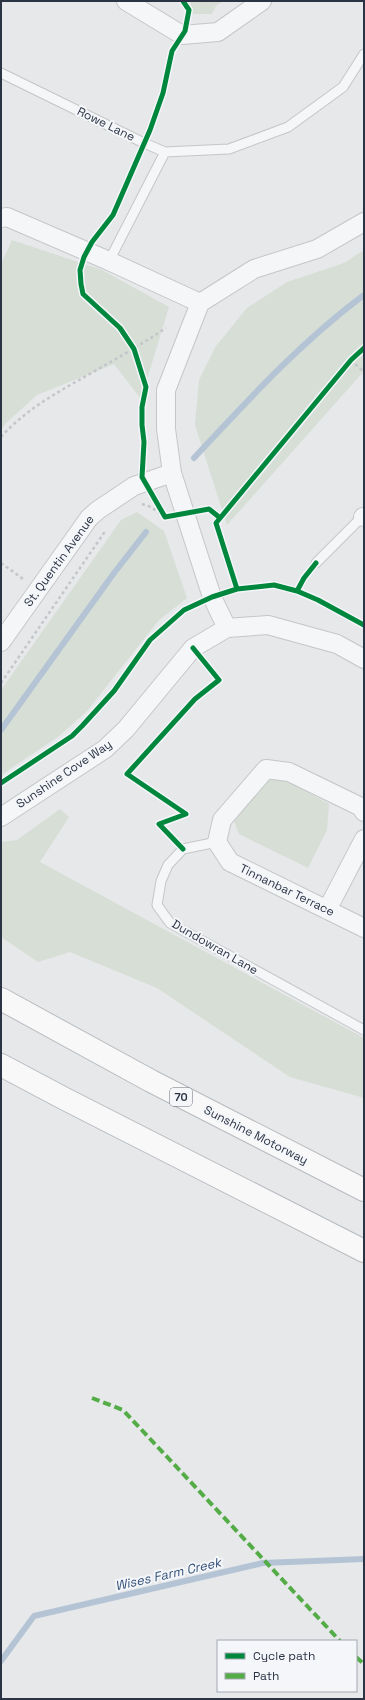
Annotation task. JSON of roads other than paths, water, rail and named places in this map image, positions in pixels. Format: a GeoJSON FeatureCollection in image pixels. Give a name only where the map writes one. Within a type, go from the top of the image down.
{"type":"FeatureCollection","features":[{"type":"Feature","properties":{"kind":"highway","name":"Sunshine Motorway"},"geometry":{"type":"LineString","coordinates":[[1,999],[151,1081],[364,1190]]}},
{"type":"Feature","properties":{"kind":"highway"},"geometry":{"type":"LineString","coordinates":[[1,1065],[364,1251]]}},
{"type":"Feature","properties":{"kind":"street"},"geometry":{"type":"LineString","coordinates":[[126,1],[182,35],[218,32],[262,1]]}},
{"type":"Feature","properties":{"kind":"street"},"geometry":{"type":"LineString","coordinates":[[1,218],[7,217],[109,261],[200,303]]}},
{"type":"Feature","properties":{"kind":"street"},"geometry":{"type":"LineString","coordinates":[[227,628],[212,597],[172,473],[166,429],[166,390],[200,303],[254,269],[318,249],[364,222]]}},
{"type":"Feature","properties":{"kind":"street","name":"St. Quentin Avenue"},"geometry":{"type":"LineString","coordinates":[[1,642],[89,518],[98,510],[134,486],[172,473]]}},
{"type":"Feature","properties":{"kind":"street","name":"Sunshine Cove Way"},"geometry":{"type":"LineString","coordinates":[[1,817],[105,749],[126,729],[193,648],[227,628],[268,625],[337,644],[364,659]]}},
{"type":"Feature","properties":{"kind":"street"},"geometry":{"type":"LineString","coordinates":[[217,842],[222,820],[266,770],[289,772],[361,807],[364,812]]}},
{"type":"Feature","properties":{"kind":"street"},"geometry":{"type":"LineString","coordinates":[[327,910],[364,839]]}},
{"type":"Feature","properties":{"kind":"street","name":"Tinnanbar Terrace"},"geometry":{"type":"LineString","coordinates":[[217,842],[230,862],[364,928]]}},
{"type":"Feature","properties":{"kind":"lane"},"geometry":{"type":"LineString","coordinates":[[109,261],[165,152],[229,149],[288,126],[343,87],[364,54]]}},
{"type":"Feature","properties":{"kind":"lane","name":"Rowe Lane"},"geometry":{"type":"LineString","coordinates":[[1,73],[165,152]]}},
{"type":"Feature","properties":{"kind":"lane"},"geometry":{"type":"LineString","coordinates":[[316,563],[364,516]]}},
{"type":"Feature","properties":{"kind":"lane","name":"Dundowran Lane"},"geometry":{"type":"LineString","coordinates":[[217,842],[183,849],[168,865],[161,881],[157,905],[170,923],[364,1030]]}},
{"type":"Feature","properties":{"kind":"waterway"},"geometry":{"type":"LineString","coordinates":[[194,458],[276,372],[318,332],[364,295]]}},
{"type":"Feature","properties":{"kind":"waterway"},"geometry":{"type":"LineString","coordinates":[[1,730],[114,573],[146,532]]}},
{"type":"Feature","properties":{"kind":"waterway","name":"Wises Farm Creek"},"geometry":{"type":"LineString","coordinates":[[1,1661],[34,1616],[263,1563],[364,1559]]}}]}
